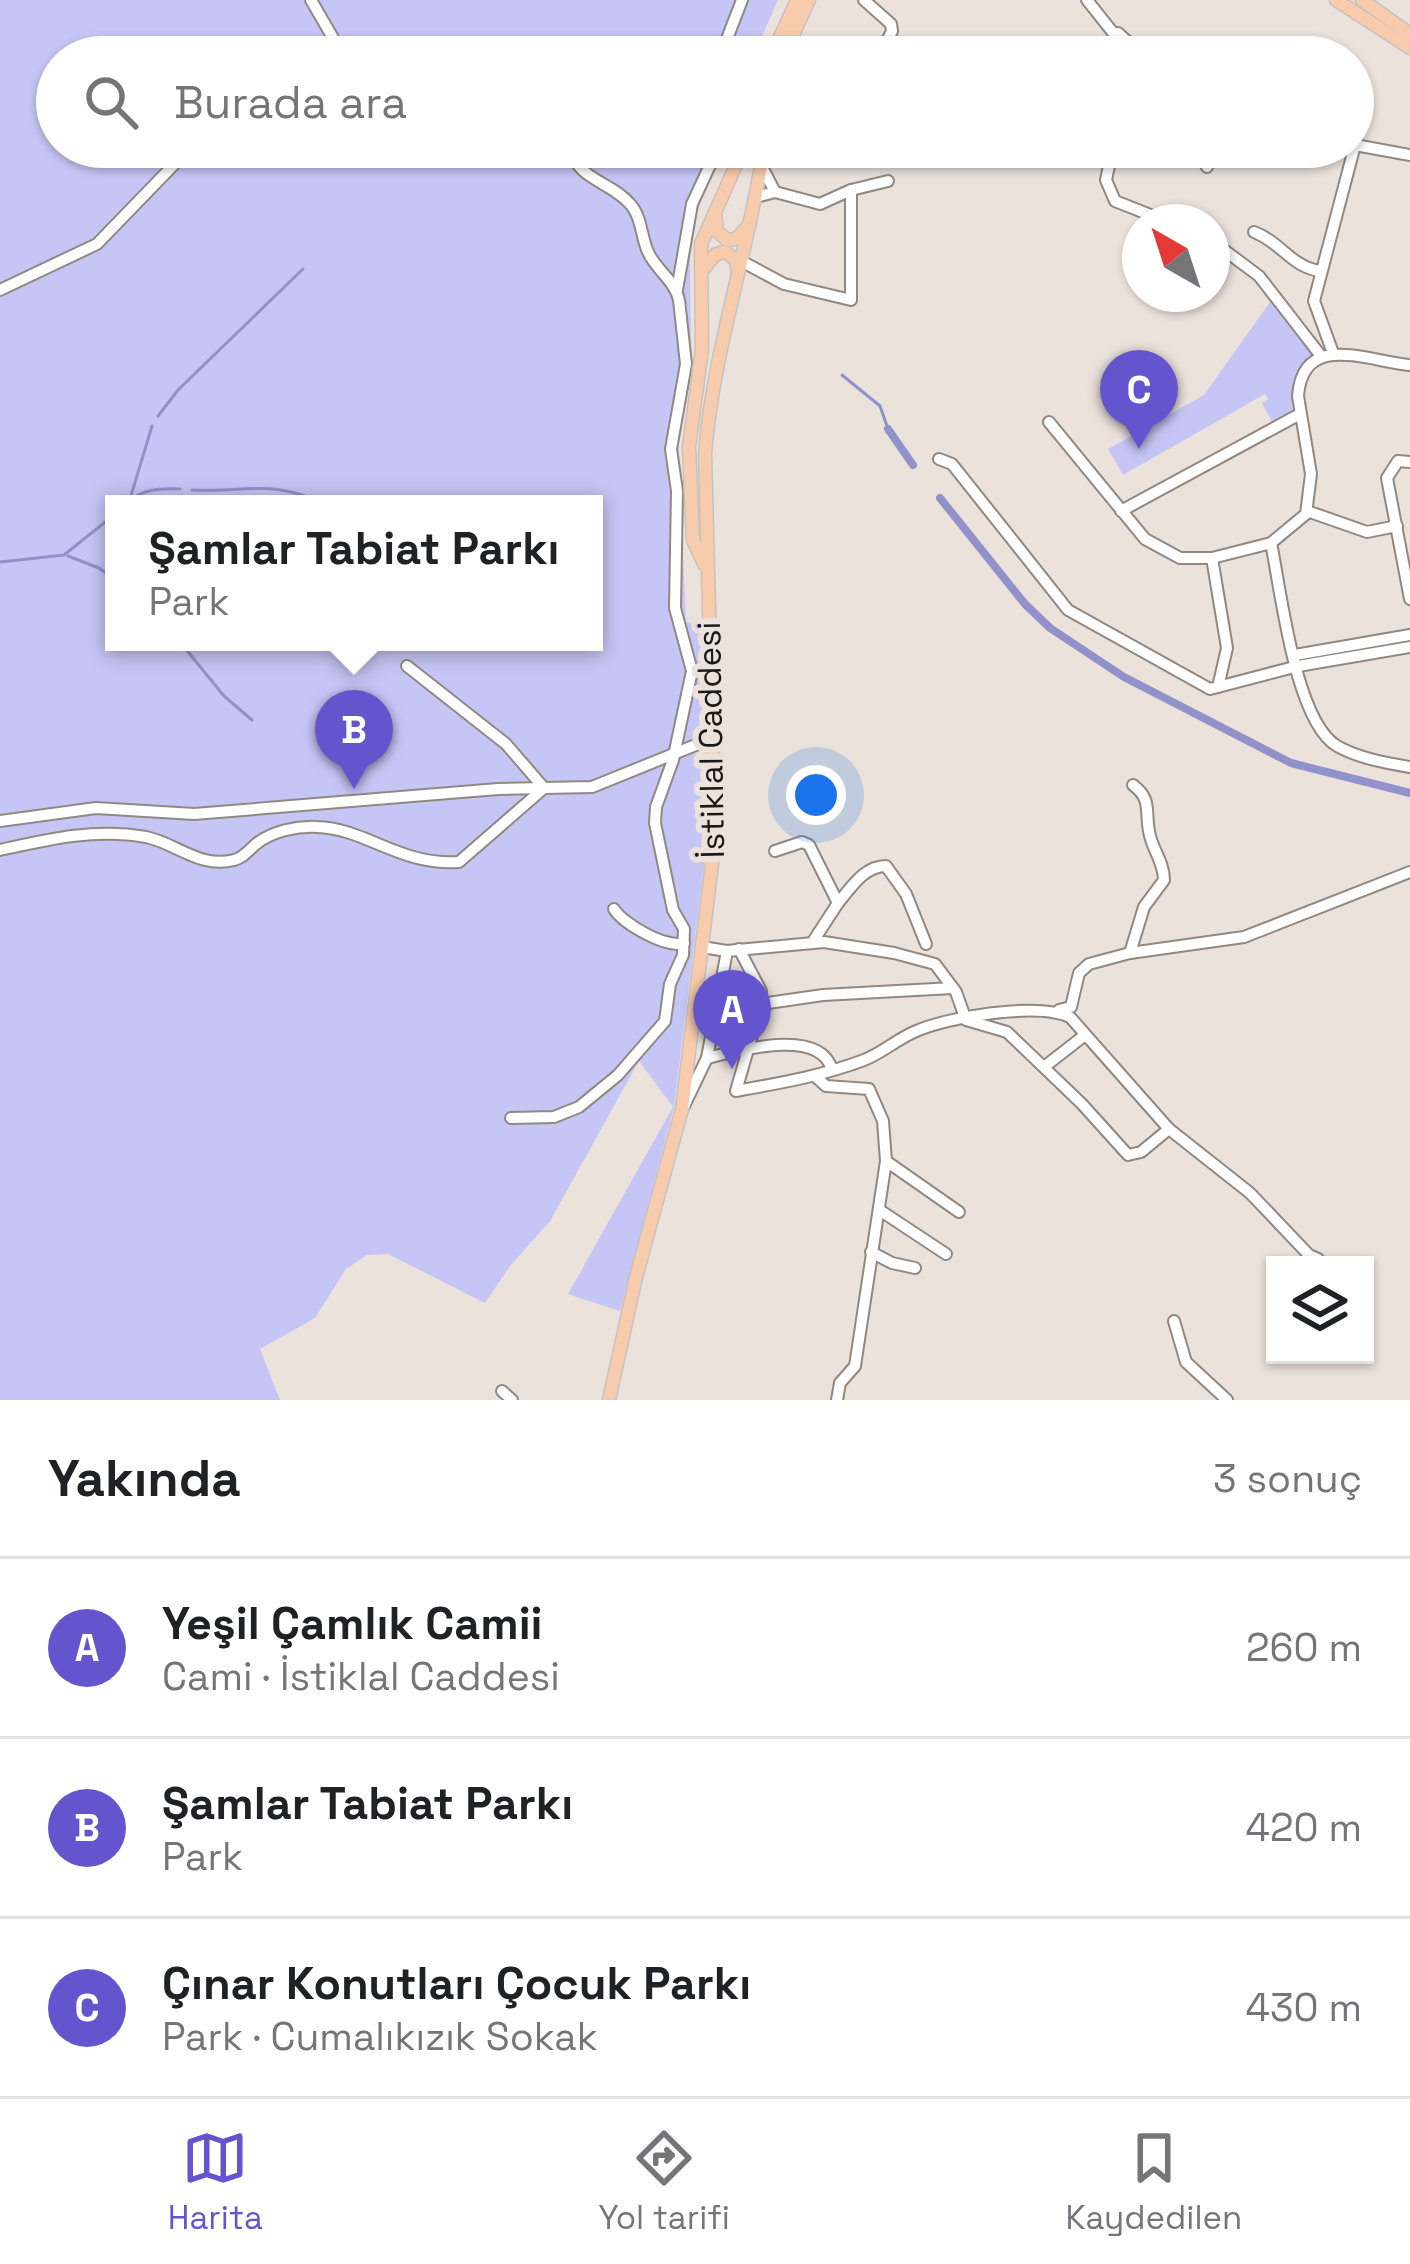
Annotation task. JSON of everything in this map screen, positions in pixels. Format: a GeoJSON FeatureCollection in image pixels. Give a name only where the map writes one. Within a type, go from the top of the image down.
{"type":"FeatureCollection","features":[{"type":"Feature","properties":{"kind":"main road"},"geometry":{"type":"LineString","coordinates":[[781,36],[797,0]]}},
{"type":"Feature","properties":{"kind":"main road"},"geometry":{"type":"LineString","coordinates":[[793,36],[809,0]]}},
{"type":"Feature","properties":{"kind":"main road"},"geometry":{"type":"LineString","coordinates":[[1336,0],[1410,48]]}},
{"type":"Feature","properties":{"kind":"main road"},"geometry":{"type":"LineString","coordinates":[[1362,0],[1410,34]]}},
{"type":"Feature","properties":{"kind":"main road"},"geometry":{"type":"LineString","coordinates":[[707,570],[693,540],[689,447],[700,379],[701,244],[734,168]]}},
{"type":"Feature","properties":{"kind":"main road","name":"İstiklal Caddesi"},"geometry":{"type":"LineString","coordinates":[[610,1400],[636,1277],[682,1108],[716,839],[704,482],[708,413],[760,168]]}},
{"type":"Feature","properties":{"kind":"main road"},"geometry":{"type":"LineString","coordinates":[[715,210],[717,231],[728,240],[752,220]]}},
{"type":"Feature","properties":{"kind":"main road"},"geometry":{"type":"LineString","coordinates":[[700,274],[706,261],[725,252],[736,260],[739,281]]}},
{"type":"Feature","properties":{"kind":"street"},"geometry":{"type":"LineString","coordinates":[[311,0],[332,36]]}},
{"type":"Feature","properties":{"kind":"street"},"geometry":{"type":"LineString","coordinates":[[728,36],[742,0]]}},
{"type":"Feature","properties":{"kind":"street"},"geometry":{"type":"LineString","coordinates":[[864,0],[891,24],[890,36]]}},
{"type":"Feature","properties":{"kind":"street"},"geometry":{"type":"LineString","coordinates":[[1087,0],[1114,36]]}},
{"type":"Feature","properties":{"kind":"street"},"geometry":{"type":"LineString","coordinates":[[1110,28],[1123,36]]}},
{"type":"Feature","properties":{"kind":"street"},"geometry":{"type":"LineString","coordinates":[[1374,149],[1410,155]]}},
{"type":"Feature","properties":{"kind":"street"},"geometry":{"type":"LineString","coordinates":[[0,290],[97,244],[171,168]]}},
{"type":"Feature","properties":{"kind":"street"},"geometry":{"type":"LineString","coordinates":[[579,168],[635,210],[649,256],[677,290]]}},
{"type":"Feature","properties":{"kind":"street"},"geometry":{"type":"LineString","coordinates":[[511,1118],[554,1117],[579,1106],[638,1057],[665,1021],[670,984],[684,943],[655,823],[692,671],[674,593],[677,491],[671,449],[686,364],[677,290],[692,204],[709,168]]}},
{"type":"Feature","properties":{"kind":"street"},"geometry":{"type":"LineString","coordinates":[[763,168],[775,192]]}},
{"type":"Feature","properties":{"kind":"street"},"geometry":{"type":"LineString","coordinates":[[1109,168],[1106,180],[1114,201],[1122,204]]}},
{"type":"Feature","properties":{"kind":"street"},"geometry":{"type":"LineString","coordinates":[[1327,354],[1314,302],[1348,168]]}},
{"type":"Feature","properties":{"kind":"street"},"geometry":{"type":"LineString","coordinates":[[756,197],[775,192],[820,205],[851,190],[888,181]]}},
{"type":"Feature","properties":{"kind":"street"},"geometry":{"type":"LineString","coordinates":[[743,262],[797,289],[851,300],[851,190]]}},
{"type":"Feature","properties":{"kind":"street"},"geometry":{"type":"LineString","coordinates":[[1254,232],[1277,243],[1304,269],[1321,271]]}},
{"type":"Feature","properties":{"kind":"street"},"geometry":{"type":"LineString","coordinates":[[1230,254],[1259,276],[1327,354],[1410,364]]}},
{"type":"Feature","properties":{"kind":"street"},"geometry":{"type":"LineString","coordinates":[[1049,422],[1144,539],[1180,558],[1212,558],[1270,543],[1307,511],[1311,474],[1299,383],[1327,354]]}},
{"type":"Feature","properties":{"kind":"street"},"geometry":{"type":"LineString","coordinates":[[1121,512],[1300,414]]}},
{"type":"Feature","properties":{"kind":"street"},"geometry":{"type":"LineString","coordinates":[[939,460],[952,464],[1068,610],[1210,689],[1296,661],[1410,635]]}},
{"type":"Feature","properties":{"kind":"street"},"geometry":{"type":"LineString","coordinates":[[1410,462],[1398,461],[1387,478],[1410,599]]}},
{"type":"Feature","properties":{"kind":"street"},"geometry":{"type":"LineString","coordinates":[[1307,511],[1367,532],[1397,526]]}},
{"type":"Feature","properties":{"kind":"street"},"geometry":{"type":"LineString","coordinates":[[1270,543],[1310,711],[1335,745],[1410,767]]}},
{"type":"Feature","properties":{"kind":"street"},"geometry":{"type":"LineString","coordinates":[[1212,558],[1227,648],[1218,687]]}},
{"type":"Feature","properties":{"kind":"street"},"geometry":{"type":"LineString","coordinates":[[1296,661],[1410,647]]}},
{"type":"Feature","properties":{"kind":"street"},"geometry":{"type":"LineString","coordinates":[[407,666],[506,744],[544,788]]}},
{"type":"Feature","properties":{"kind":"street"},"geometry":{"type":"LineString","coordinates":[[0,821],[96,808],[194,814],[609,782],[713,738]]}},
{"type":"Feature","properties":{"kind":"street"},"geometry":{"type":"LineString","coordinates":[[1130,953],[1144,908],[1164,880],[1159,854],[1148,833],[1150,809],[1143,793],[1132,785]]}},
{"type":"Feature","properties":{"kind":"street"},"geometry":{"type":"LineString","coordinates":[[0,850],[95,833],[153,838],[189,857],[233,860],[273,834],[318,827],[416,860],[459,862],[544,788]]}},
{"type":"Feature","properties":{"kind":"street"},"geometry":{"type":"LineString","coordinates":[[775,851],[802,842],[809,845],[838,903]]}},
{"type":"Feature","properties":{"kind":"street"},"geometry":{"type":"LineString","coordinates":[[812,943],[864,874],[886,866],[906,894],[926,944]]}},
{"type":"Feature","properties":{"kind":"street"},"geometry":{"type":"LineString","coordinates":[[1055,1011],[1071,1007],[1079,973],[1089,964],[1130,953],[1244,937],[1410,872]]}},
{"type":"Feature","properties":{"kind":"street"},"geometry":{"type":"LineString","coordinates":[[614,909],[624,923],[666,944],[684,943]]}},
{"type":"Feature","properties":{"kind":"street"},"geometry":{"type":"LineString","coordinates":[[702,946],[733,950],[812,943],[894,953],[935,964],[953,988],[966,1020]]}},
{"type":"Feature","properties":{"kind":"street"},"geometry":{"type":"LineString","coordinates":[[733,950],[761,991],[751,1047],[736,1091],[815,1076],[870,1058],[935,1023],[1030,1008],[1055,1011],[1070,1017],[1169,1130],[1250,1193],[1311,1256]]}},
{"type":"Feature","properties":{"kind":"street"},"geometry":{"type":"LineString","coordinates":[[682,1108],[707,1058],[733,950]]}},
{"type":"Feature","properties":{"kind":"street"},"geometry":{"type":"LineString","coordinates":[[761,1004],[823,995],[953,988]]}},
{"type":"Feature","properties":{"kind":"street"},"geometry":{"type":"LineString","coordinates":[[966,1020],[1007,1032],[1128,1155],[1142,1152],[1169,1130]]}},
{"type":"Feature","properties":{"kind":"street"},"geometry":{"type":"LineString","coordinates":[[1044,1067],[1085,1035]]}},
{"type":"Feature","properties":{"kind":"street"},"geometry":{"type":"LineString","coordinates":[[707,1058],[751,1047],[821,1049],[832,1070]]}},
{"type":"Feature","properties":{"kind":"street"},"geometry":{"type":"LineString","coordinates":[[815,1076],[826,1086],[869,1089],[883,1121],[886,1161],[855,1366],[840,1383],[837,1400]]}},
{"type":"Feature","properties":{"kind":"street"},"geometry":{"type":"LineString","coordinates":[[886,1161],[959,1212]]}},
{"type":"Feature","properties":{"kind":"street"},"geometry":{"type":"LineString","coordinates":[[881,1211],[946,1254]]}},
{"type":"Feature","properties":{"kind":"street"},"geometry":{"type":"LineString","coordinates":[[872,1252],[915,1268]]}},
{"type":"Feature","properties":{"kind":"street"},"geometry":{"type":"LineString","coordinates":[[1174,1322],[1186,1361],[1227,1400]]}},
{"type":"Feature","properties":{"kind":"shaded area"},"geometry":{"type":"Polygon","coordinates":[[[0,0],[778,0],[762,36],[36,36],[36,168],[713,168],[692,226],[691,364],[678,448],[686,622],[703,625],[706,724],[693,735],[692,751],[707,765],[704,865],[674,1107],[620,1311],[568,1294],[673,1107],[639,1061],[550,1221],[485,1303],[388,1254],[367,1255],[346,1269],[315,1318],[260,1349],[280,1400],[0,1400],[0,0]]]}},
{"type":"Feature","properties":{"kind":"shaded area"},"geometry":{"type":"Polygon","coordinates":[[[1275,295],[1321,356],[1305,372],[1300,414],[1275,427],[1262,403],[1268,399],[1265,394],[1123,475],[1108,449],[1204,395],[1275,295]]]}},
{"type":"Feature","properties":{"kind":"waterway"},"geometry":{"type":"LineString","coordinates":[[158,416],[178,390],[303,269]]}},
{"type":"Feature","properties":{"kind":"waterway"},"geometry":{"type":"LineString","coordinates":[[842,375],[880,406],[888,429]]}},
{"type":"Feature","properties":{"kind":"waterway"},"geometry":{"type":"LineString","coordinates":[[131,495],[152,426]]}},
{"type":"Feature","properties":{"kind":"waterway"},"geometry":{"type":"LineString","coordinates":[[888,429],[913,465]]}},
{"type":"Feature","properties":{"kind":"waterway"},"geometry":{"type":"LineString","coordinates":[[138,495],[180,489]]}},
{"type":"Feature","properties":{"kind":"waterway"},"geometry":{"type":"LineString","coordinates":[[192,490],[273,489],[302,495]]}},
{"type":"Feature","properties":{"kind":"waterway"},"geometry":{"type":"LineString","coordinates":[[940,498],[1025,604],[1050,628],[1124,677],[1291,763],[1410,793]]}},
{"type":"Feature","properties":{"kind":"waterway"},"geometry":{"type":"LineString","coordinates":[[0,562],[64,555],[105,522]]}},
{"type":"Feature","properties":{"kind":"waterway"},"geometry":{"type":"LineString","coordinates":[[68,556],[105,572]]}},
{"type":"Feature","properties":{"kind":"waterway"},"geometry":{"type":"LineString","coordinates":[[187,651],[224,696],[252,720]]}},
{"type":"Feature","properties":{"kind":"place","name":"Çınar Konutları Çocuk Parkı"},"geometry":{"type":"Point","coordinates":[1139,449]}},
{"type":"Feature","properties":{"kind":"place","name":"Şamlar Tabiat Parkı"},"geometry":{"type":"Point","coordinates":[354,789]}},
{"type":"Feature","properties":{"kind":"place","name":"Yeşil Çamlık Camii"},"geometry":{"type":"Point","coordinates":[732,1069]}}]}
